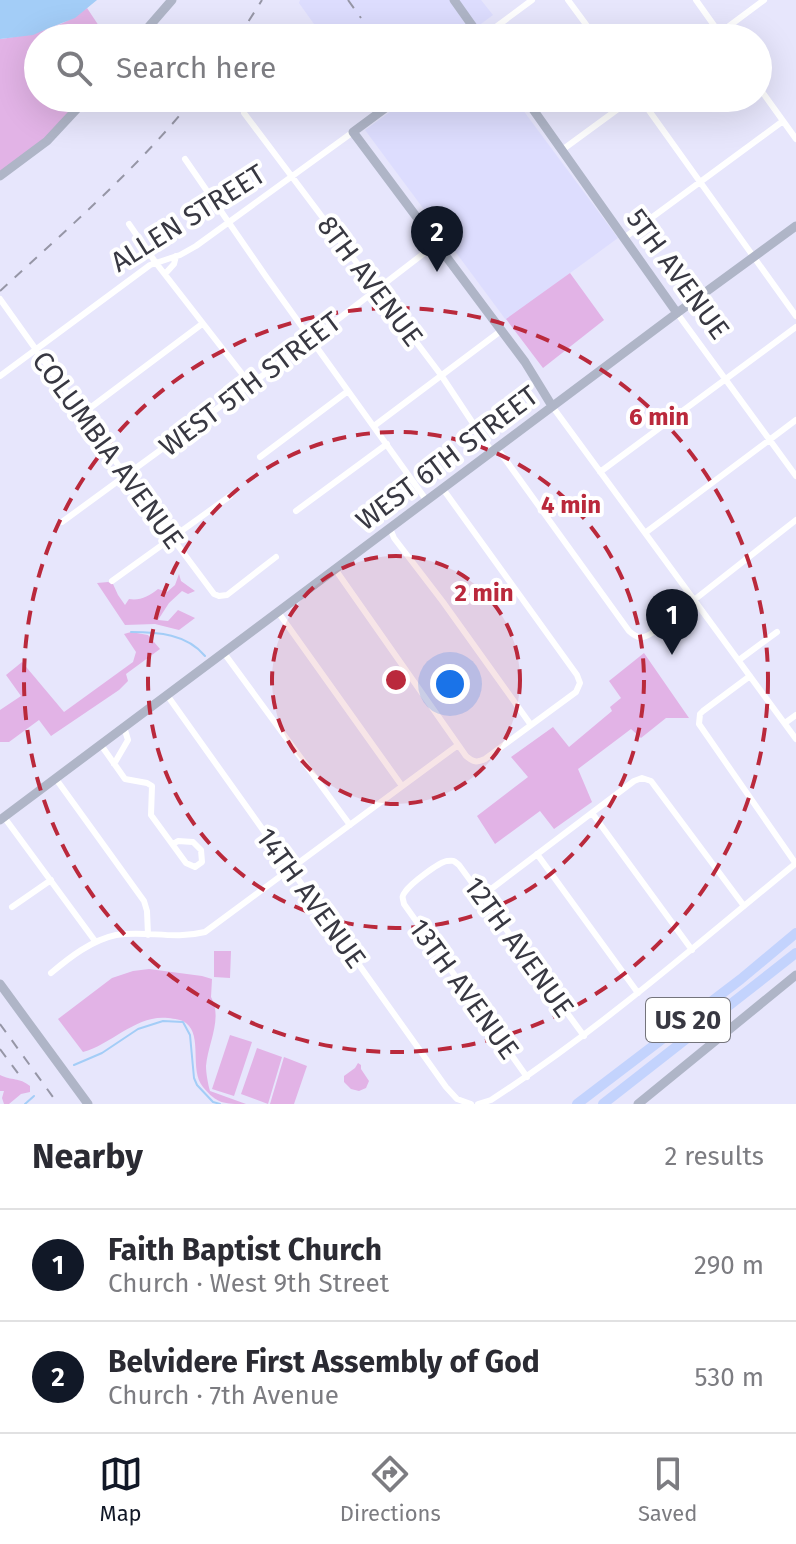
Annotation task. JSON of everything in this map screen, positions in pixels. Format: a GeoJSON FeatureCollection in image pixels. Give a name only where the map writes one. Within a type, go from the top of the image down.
{"type":"FeatureCollection","features":[{"type":"Feature","properties":{"kind":"main road","name":"US 20"},"geometry":{"type":"LineString","coordinates":[[578,1102],[741,979],[796,933]]}},
{"type":"Feature","properties":{"kind":"main road","name":"US 20"},"geometry":{"type":"LineString","coordinates":[[604,1103],[796,953]]}},
{"type":"Feature","properties":{"kind":"street"},"geometry":{"type":"LineString","coordinates":[[151,24],[172,0]]}},
{"type":"Feature","properties":{"kind":"street"},"geometry":{"type":"LineString","coordinates":[[454,0],[471,24]]}},
{"type":"Feature","properties":{"kind":"street"},"geometry":{"type":"LineString","coordinates":[[500,24],[532,0]]}},
{"type":"Feature","properties":{"kind":"street"},"geometry":{"type":"LineString","coordinates":[[568,0],[586,24]]}},
{"type":"Feature","properties":{"kind":"street"},"geometry":{"type":"LineString","coordinates":[[696,0],[711,24]]}},
{"type":"Feature","properties":{"kind":"street"},"geometry":{"type":"LineString","coordinates":[[734,24],[764,0]]}},
{"type":"Feature","properties":{"kind":"street"},"geometry":{"type":"LineString","coordinates":[[772,106],[796,139]]}},
{"type":"Feature","properties":{"kind":"street"},"geometry":{"type":"LineString","coordinates":[[0,176],[47,141],[74,112]]}},
{"type":"Feature","properties":{"kind":"street","name":"ALLEN STREET"},"geometry":{"type":"LineString","coordinates":[[0,376],[150,265],[196,246],[380,112]]}},
{"type":"Feature","properties":{"kind":"street","name":"5TH AVENUE"},"geometry":{"type":"LineString","coordinates":[[535,112],[796,476]]}},
{"type":"Feature","properties":{"kind":"street"},"geometry":{"type":"LineString","coordinates":[[562,150],[614,112]]}},
{"type":"Feature","properties":{"kind":"street"},"geometry":{"type":"LineString","coordinates":[[650,112],[796,316]]}},
{"type":"Feature","properties":{"kind":"street","name":"8TH AVENUE"},"geometry":{"type":"LineString","coordinates":[[244,113],[629,631],[637,638],[643,638],[693,599]]}},
{"type":"Feature","properties":{"kind":"street"},"geometry":{"type":"LineString","coordinates":[[624,238],[783,121]]}},
{"type":"Feature","properties":{"kind":"street"},"geometry":{"type":"LineString","coordinates":[[353,132],[502,330],[552,406],[796,739]]}},
{"type":"Feature","properties":{"kind":"street"},"geometry":{"type":"LineString","coordinates":[[185,159],[427,501]]}},
{"type":"Feature","properties":{"kind":"street"},"geometry":{"type":"LineString","coordinates":[[129,224],[250,384]]}},
{"type":"Feature","properties":{"kind":"street","name":"WEST 6TH STREET"},"geometry":{"type":"LineString","coordinates":[[2,818],[796,226]]}},
{"type":"Feature","properties":{"kind":"street","name":"WEST 5TH STREET"},"geometry":{"type":"LineString","coordinates":[[62,522],[311,340],[436,244]]}},
{"type":"Feature","properties":{"kind":"street"},"geometry":{"type":"LineString","coordinates":[[165,274],[174,264],[176,256]]}},
{"type":"Feature","properties":{"kind":"street","name":"COLUMBIA AVENUE"},"geometry":{"type":"LineString","coordinates":[[0,299],[214,594],[227,595],[276,557]]}},
{"type":"Feature","properties":{"kind":"street"},"geometry":{"type":"LineString","coordinates":[[82,414],[202,324]]}},
{"type":"Feature","properties":{"kind":"street"},"geometry":{"type":"LineString","coordinates":[[600,472],[796,327]]}},
{"type":"Feature","properties":{"kind":"street"},"geometry":{"type":"LineString","coordinates":[[374,426],[502,330]]}},
{"type":"Feature","properties":{"kind":"street"},"geometry":{"type":"LineString","coordinates":[[260,457],[348,391]]}},
{"type":"Feature","properties":{"kind":"street"},"geometry":{"type":"LineString","coordinates":[[645,533],[796,420]]}},
{"type":"Feature","properties":{"kind":"street"},"geometry":{"type":"LineString","coordinates":[[296,511],[387,444]]}},
{"type":"Feature","properties":{"kind":"street"},"geometry":{"type":"LineString","coordinates":[[335,569],[458,745],[474,762],[485,759],[576,692],[580,683],[577,675],[443,489]]}},
{"type":"Feature","properties":{"kind":"street"},"geometry":{"type":"LineString","coordinates":[[112,581],[230,496]]}},
{"type":"Feature","properties":{"kind":"street"},"geometry":{"type":"LineString","coordinates":[[693,599],[796,520]]}},
{"type":"Feature","properties":{"kind":"street"},"geometry":{"type":"LineString","coordinates":[[390,528],[394,538],[531,725]]}},
{"type":"Feature","properties":{"kind":"street"},"geometry":{"type":"LineString","coordinates":[[278,612],[402,786]]}},
{"type":"Feature","properties":{"kind":"street"},"geometry":{"type":"LineString","coordinates":[[739,660],[777,632]]}},
{"type":"Feature","properties":{"kind":"street"},"geometry":{"type":"LineString","coordinates":[[224,653],[350,825]]}},
{"type":"Feature","properties":{"kind":"street"},"geometry":{"type":"LineString","coordinates":[[478,1104],[491,1100],[527,1077],[584,1036],[796,864],[699,724],[703,711],[750,676]]}},
{"type":"Feature","properties":{"kind":"street","name":"14TH AVENUE"},"geometry":{"type":"LineString","coordinates":[[167,695],[446,1087],[457,1099],[471,1104]]}},
{"type":"Feature","properties":{"kind":"street"},"geometry":{"type":"LineString","coordinates":[[785,723],[796,715]]}},
{"type":"Feature","properties":{"kind":"street"},"geometry":{"type":"LineString","coordinates":[[114,764],[128,740],[124,727]]}},
{"type":"Feature","properties":{"kind":"street"},"geometry":{"type":"LineString","coordinates":[[101,745],[125,779],[152,786],[151,815],[173,844],[189,865],[195,867],[202,862],[201,850],[193,842],[178,841],[173,844]]}},
{"type":"Feature","properties":{"kind":"street"},"geometry":{"type":"LineString","coordinates":[[51,973],[95,941],[119,934],[188,936],[205,932],[458,745]]}},
{"type":"Feature","properties":{"kind":"street"},"geometry":{"type":"LineString","coordinates":[[482,896],[642,778],[651,781],[744,906]]}},
{"type":"Feature","properties":{"kind":"street"},"geometry":{"type":"LineString","coordinates":[[56,779],[144,901],[148,935]]}},
{"type":"Feature","properties":{"kind":"street"},"geometry":{"type":"LineString","coordinates":[[592,813],[692,950]]}},
{"type":"Feature","properties":{"kind":"street"},"geometry":{"type":"LineString","coordinates":[[2,818],[95,941]]}},
{"type":"Feature","properties":{"kind":"street"},"geometry":{"type":"LineString","coordinates":[[537,854],[638,993]]}},
{"type":"Feature","properties":{"kind":"street","name":"12TH AVENUE"},"geometry":{"type":"LineString","coordinates":[[403,900],[405,891],[436,865],[444,861],[459,865],[584,1036]]}},
{"type":"Feature","properties":{"kind":"street"},"geometry":{"type":"LineString","coordinates":[[12,907],[51,880]]}},
{"type":"Feature","properties":{"kind":"street","name":"13TH AVENUE"},"geometry":{"type":"LineString","coordinates":[[403,900],[527,1077]]}},
{"type":"Feature","properties":{"kind":"street"},"geometry":{"type":"LineString","coordinates":[[638,1104],[796,975]]}},
{"type":"Feature","properties":{"kind":"street"},"geometry":{"type":"LineString","coordinates":[[0,984],[87,1104]]}},
{"type":"Feature","properties":{"kind":"shaded area"},"geometry":{"type":"Polygon","coordinates":[[[0,0],[97,0],[75,18],[60,24],[24,24],[24,36],[0,39],[0,0]]]}},
{"type":"Feature","properties":{"kind":"shaded area"},"geometry":{"type":"Polygon","coordinates":[[[300,0],[481,0],[493,15],[481,24],[314,24],[300,0]]]}},
{"type":"Feature","properties":{"kind":"shaded area"},"geometry":{"type":"Polygon","coordinates":[[[87,8],[98,24],[60,24],[87,8]]]}},
{"type":"Feature","properties":{"kind":"shaded area"},"geometry":{"type":"Polygon","coordinates":[[[24,35],[24,112],[74,112],[61,127],[0,176],[0,39],[24,35]]]}},
{"type":"Feature","properties":{"kind":"shaded area"},"geometry":{"type":"Polygon","coordinates":[[[390,112],[524,112],[618,238],[506,320],[365,130],[390,112]]]}},
{"type":"Feature","properties":{"kind":"shaded area"},"geometry":{"type":"Polygon","coordinates":[[[570,273],[604,320],[543,368],[506,319],[570,273]]]}},
{"type":"Feature","properties":{"kind":"shaded area"},"geometry":{"type":"Polygon","coordinates":[[[179,574],[181,581],[195,591],[188,594],[182,591],[158,620],[168,621],[178,610],[195,618],[179,630],[155,624],[125,625],[97,583],[113,584],[125,605],[129,599],[144,597],[158,589],[167,592],[175,585],[179,574]]]}},
{"type":"Feature","properties":{"kind":"shaded area"},"geometry":{"type":"Polygon","coordinates":[[[124,634],[148,635],[160,649],[126,674],[128,681],[119,690],[51,736],[39,720],[9,742],[0,742],[0,710],[21,696],[6,675],[22,662],[64,712],[133,662],[136,652],[124,634]]]}},
{"type":"Feature","properties":{"kind":"shaded area"},"geometry":{"type":"Polygon","coordinates":[[[644,653],[689,718],[666,718],[641,738],[631,729],[578,769],[592,802],[554,829],[540,811],[495,844],[477,816],[528,777],[511,757],[553,727],[569,747],[612,711],[610,707],[621,698],[609,681],[644,653]]]}},
{"type":"Feature","properties":{"kind":"shaded area"},"geometry":{"type":"Polygon","coordinates":[[[214,951],[231,951],[230,978],[214,977],[214,951]]]}},
{"type":"Feature","properties":{"kind":"shaded area"},"geometry":{"type":"Polygon","coordinates":[[[149,969],[212,979],[211,997],[216,1013],[206,1066],[210,1091],[246,1104],[222,1102],[203,1087],[197,1072],[194,1036],[182,1021],[168,1018],[146,1020],[83,1052],[58,1019],[112,978],[149,969]]]}},
{"type":"Feature","properties":{"kind":"shaded area"},"geometry":{"type":"Polygon","coordinates":[[[230,1035],[252,1042],[234,1096],[212,1089],[230,1035]]]}},
{"type":"Feature","properties":{"kind":"shaded area"},"geometry":{"type":"Polygon","coordinates":[[[257,1048],[282,1057],[268,1104],[241,1094],[257,1048]]]}},
{"type":"Feature","properties":{"kind":"shaded area"},"geometry":{"type":"Polygon","coordinates":[[[284,1057],[307,1066],[294,1104],[270,1104],[284,1057]]]}},
{"type":"Feature","properties":{"kind":"shaded area"},"geometry":{"type":"Polygon","coordinates":[[[358,1063],[369,1081],[366,1088],[359,1091],[351,1089],[344,1082],[344,1076],[358,1063]]]}},
{"type":"Feature","properties":{"kind":"shaded area"},"geometry":{"type":"Polygon","coordinates":[[[0,1075],[26,1083],[30,1086],[30,1092],[4,1104],[0,1075]]]}},
{"type":"Feature","properties":{"kind":"waterway"},"geometry":{"type":"LineString","coordinates":[[131,632],[181,639],[205,656]]}},
{"type":"Feature","properties":{"kind":"waterway"},"geometry":{"type":"LineString","coordinates":[[74,1065],[102,1053],[138,1029],[163,1021],[183,1022],[190,1035],[197,1085],[213,1102],[220,1104]]}},
{"type":"Feature","properties":{"kind":"waterway"},"geometry":{"type":"LineString","coordinates":[[25,1104],[34,1096]]}},
{"type":"Feature","properties":{"kind":"railway"},"geometry":{"type":"LineString","coordinates":[[247,24],[262,0]]}},
{"type":"Feature","properties":{"kind":"railway"},"geometry":{"type":"LineString","coordinates":[[348,0],[361,18]]}},
{"type":"Feature","properties":{"kind":"railway"},"geometry":{"type":"LineString","coordinates":[[0,291],[125,174],[182,112]]}},
{"type":"Feature","properties":{"kind":"railway"},"geometry":{"type":"LineString","coordinates":[[0,1024],[58,1104]]}},
{"type":"Feature","properties":{"kind":"railway"},"geometry":{"type":"LineString","coordinates":[[0,1049],[20,1076]]}},
{"type":"Feature","properties":{"kind":"place","name":"Belvidere First Assembly of God"},"geometry":{"type":"Point","coordinates":[437,272]}},
{"type":"Feature","properties":{"kind":"place","name":"Faith Baptist Church"},"geometry":{"type":"Point","coordinates":[672,655]}}]}
